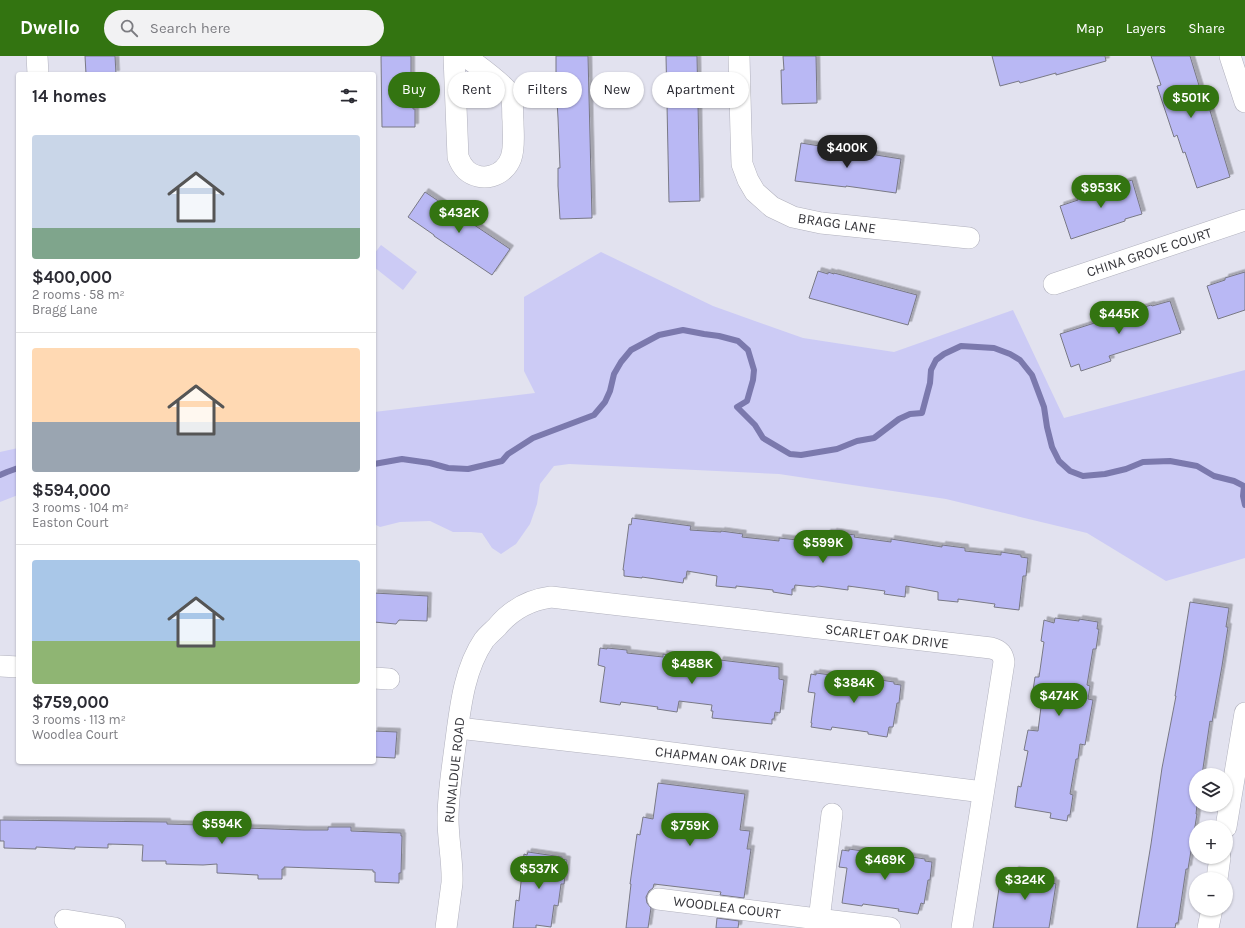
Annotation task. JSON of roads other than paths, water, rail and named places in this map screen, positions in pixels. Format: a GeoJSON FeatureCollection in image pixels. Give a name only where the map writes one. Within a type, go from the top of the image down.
{"type":"FeatureCollection","features":[{"type":"Feature","properties":{"kind":"street"},"geometry":{"type":"LineString","coordinates":[[38,56],[38,72]]}},
{"type":"Feature","properties":{"kind":"street"},"geometry":{"type":"LineString","coordinates":[[454,56],[458,157],[466,170],[473,175],[489,177],[497,175],[504,170],[509,164],[512,156],[511,97],[504,87],[465,56]]}},
{"type":"Feature","properties":{"kind":"street","name":"BRAGG LANE"},"geometry":{"type":"LineString","coordinates":[[739,56],[742,164],[748,180],[755,192],[768,204],[793,217],[821,223],[969,238]]}},
{"type":"Feature","properties":{"kind":"street"},"geometry":{"type":"LineString","coordinates":[[1230,56],[1245,102]]}},
{"type":"Feature","properties":{"kind":"street","name":"CHINA GROVE COURT"},"geometry":{"type":"LineString","coordinates":[[1054,284],[1245,220]]}},
{"type":"Feature","properties":{"kind":"street","name":"SCARLET OAK DRIVE"},"geometry":{"type":"LineString","coordinates":[[500,622],[518,607],[536,600],[551,597],[996,649],[1002,653],[1004,662],[962,928]]}},
{"type":"Feature","properties":{"kind":"street","name":"RUNALDUE ROAD"},"geometry":{"type":"LineString","coordinates":[[446,928],[452,882],[448,820],[449,796],[463,694],[471,666],[476,655],[484,640],[500,622]]}},
{"type":"Feature","properties":{"kind":"street"},"geometry":{"type":"LineString","coordinates":[[0,666],[16,667]]}},
{"type":"Feature","properties":{"kind":"street"},"geometry":{"type":"LineString","coordinates":[[1227,820],[1245,713]]}},
{"type":"Feature","properties":{"kind":"street","name":"CHAPMAN OAK DRIVE"},"geometry":{"type":"LineString","coordinates":[[458,728],[625,747],[984,792]]}},
{"type":"Feature","properties":{"kind":"street"},"geometry":{"type":"LineString","coordinates":[[819,924],[832,814]]}},
{"type":"Feature","properties":{"kind":"street","name":"WOODLEA COURT"},"geometry":{"type":"LineString","coordinates":[[658,899],[764,920],[890,928]]}},
{"type":"Feature","properties":{"kind":"street"},"geometry":{"type":"LineString","coordinates":[[1208,928],[1211,916]]}},
{"type":"Feature","properties":{"kind":"street"},"geometry":{"type":"LineString","coordinates":[[65,920],[115,928]]}},
{"type":"Feature","properties":{"kind":"waterway"},"geometry":{"type":"LineString","coordinates":[[376,464],[402,459],[430,463],[448,468],[468,469],[502,461],[508,454],[533,438],[594,415],[605,402],[610,391],[614,374],[621,362],[631,350],[659,335],[683,330],[738,341],[748,350],[754,370],[753,380],[747,401],[737,407],[755,425],[763,438],[790,454],[801,455],[837,449],[857,441],[874,438],[899,419],[910,414],[922,413],[930,383],[931,370],[936,360],[944,354],[961,346],[994,348],[1010,354],[1020,360],[1032,375],[1044,407],[1052,447],[1059,461],[1070,471],[1083,476],[1105,474],[1126,469],[1143,462],[1170,461],[1197,466],[1214,476],[1234,481],[1244,486],[1243,496],[1245,505]]}},
{"type":"Feature","properties":{"kind":"waterway"},"geometry":{"type":"LineString","coordinates":[[0,475],[16,469]]}}]}
